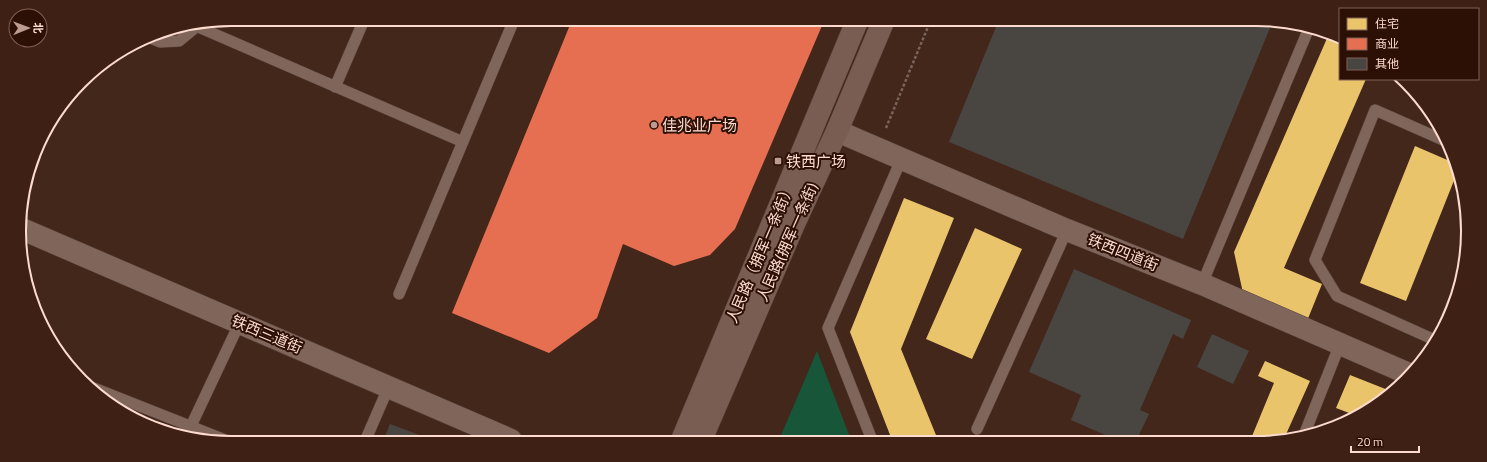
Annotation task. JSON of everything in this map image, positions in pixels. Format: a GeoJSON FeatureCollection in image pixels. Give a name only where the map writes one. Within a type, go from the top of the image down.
{"type":"FeatureCollection","features":[{"type":"Feature","properties":{"kind":"main road","name":"人民路（拥军一条街）"},"geometry":{"type":"LineString","coordinates":[[684,436],[855,26]]}},
{"type":"Feature","properties":{"kind":"main road","name":"人民路(拥军一条街)"},"geometry":{"type":"LineString","coordinates":[[703,436],[791,231],[837,131],[881,26]]}},
{"type":"Feature","properties":{"kind":"street","name":"铁西四道街"},"geometry":{"type":"LineString","coordinates":[[837,131],[901,160],[1067,230],[1202,284],[1405,372]]}},
{"type":"Feature","properties":{"kind":"street","name":"铁西三道街"},"geometry":{"type":"LineString","coordinates":[[26,231],[389,386],[501,436]]}},
{"type":"Feature","properties":{"kind":"lane"},"geometry":{"type":"LineString","coordinates":[[335,87],[361,26]]}},
{"type":"Feature","properties":{"kind":"lane"},"geometry":{"type":"LineString","coordinates":[[399,294],[511,26]]}},
{"type":"Feature","properties":{"kind":"lane"},"geometry":{"type":"LineString","coordinates":[[201,28],[463,142]]}},
{"type":"Feature","properties":{"kind":"lane"},"geometry":{"type":"LineString","coordinates":[[156,41],[160,42],[179,41],[192,30]]}},
{"type":"Feature","properties":{"kind":"lane"},"geometry":{"type":"LineString","coordinates":[[1202,284],[1307,33]]}},
{"type":"Feature","properties":{"kind":"lane"},"geometry":{"type":"LineString","coordinates":[[1431,338],[1337,296],[1315,260],[1375,110],[1439,138]]}},
{"type":"Feature","properties":{"kind":"lane"},"geometry":{"type":"LineString","coordinates":[[870,436],[828,328],[901,160]]}},
{"type":"Feature","properties":{"kind":"lane"},"geometry":{"type":"LineString","coordinates":[[977,430],[1067,230]]}},
{"type":"Feature","properties":{"kind":"lane"},"geometry":{"type":"LineString","coordinates":[[191,426],[240,322]]}},
{"type":"Feature","properties":{"kind":"lane"},"geometry":{"type":"LineString","coordinates":[[1307,429],[1340,344]]}},
{"type":"Feature","properties":{"kind":"lane"},"geometry":{"type":"LineString","coordinates":[[367,436],[389,386]]}},
{"type":"Feature","properties":{"kind":"lane"},"geometry":{"type":"LineString","coordinates":[[104,392],[214,435]]}},
{"type":"Feature","properties":{"kind":"lane"},"geometry":{"type":"LineString","coordinates":[[149,419],[152,411]]}},
{"type":"Feature","properties":{"kind":"path"},"geometry":{"type":"LineString","coordinates":[[878,150],[928,26]]}},
{"type":"Feature","properties":{"kind":"green space"},"geometry":{"type":"Polygon","coordinates":[[[817,351],[849,436],[781,436],[817,351]]]}},
{"type":"Feature","properties":{"kind":"building: 住宅"},"geometry":{"type":"Polygon","coordinates":[[[1327,39],[1339,44],[1339,80],[1366,80],[1284,268],[1322,284],[1307,321],[1243,293],[1234,252],[1327,39]]]}},
{"type":"Feature","properties":{"kind":"building: 住宅"},"geometry":{"type":"Polygon","coordinates":[[[1415,146],[1448,160],[1454,180],[1406,301],[1360,283],[1415,146]]]}},
{"type":"Feature","properties":{"kind":"building: 住宅"},"geometry":{"type":"Polygon","coordinates":[[[904,198],[954,218],[901,349],[936,436],[890,436],[850,332],[904,198]]]}},
{"type":"Feature","properties":{"kind":"building: 住宅"},"geometry":{"type":"Polygon","coordinates":[[[975,228],[1022,249],[972,359],[926,339],[975,228]]]}},
{"type":"Feature","properties":{"kind":"building: 住宅"},"geometry":{"type":"Polygon","coordinates":[[[1265,361],[1310,381],[1286,433],[1269,436],[1252,436],[1274,383],[1258,376],[1265,361]]]}},
{"type":"Feature","properties":{"kind":"building: 住宅"},"geometry":{"type":"Polygon","coordinates":[[[1350,375],[1386,389],[1350,413],[1336,408],[1350,375]]]}},
{"type":"Feature","properties":{"kind":"building: 商业","name":"佳兆业广场"},"geometry":{"type":"Polygon","coordinates":[[[570,26],[822,26],[735,229],[710,255],[674,266],[623,244],[597,318],[549,353],[452,313],[570,26]]]}},
{"type":"Feature","properties":{"kind":"building: 其他"},"geometry":{"type":"Polygon","coordinates":[[[996,26],[1271,26],[1183,239],[949,142],[996,26]]]}},
{"type":"Feature","properties":{"kind":"building: 其他"},"geometry":{"type":"Polygon","coordinates":[[[1074,269],[1191,320],[1183,339],[1173,334],[1140,410],[1149,414],[1138,436],[1108,436],[1071,420],[1081,395],[1029,372],[1074,269]]]}},
{"type":"Feature","properties":{"kind":"building: 其他"},"geometry":{"type":"Polygon","coordinates":[[[1212,334],[1249,351],[1233,384],[1197,367],[1212,334]]]}},
{"type":"Feature","properties":{"kind":"building: 其他"},"geometry":{"type":"Polygon","coordinates":[[[390,424],[422,436],[385,436],[390,424]]]}},
{"type":"Feature","properties":{"kind":"place","name":"佳兆业广场"},"geometry":{"type":"Point","coordinates":[654,125]}},
{"type":"Feature","properties":{"kind":"place","name":"铁西广场"},"geometry":{"type":"Point","coordinates":[778,161]}}]}
